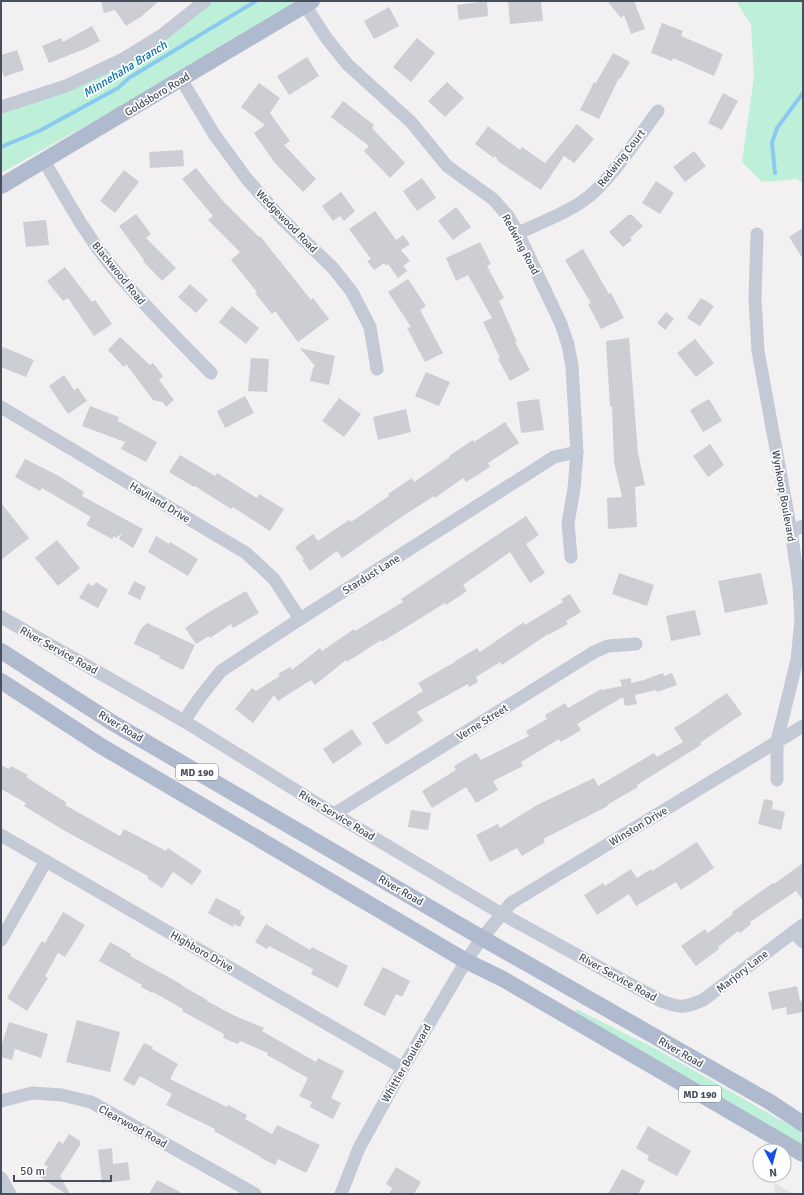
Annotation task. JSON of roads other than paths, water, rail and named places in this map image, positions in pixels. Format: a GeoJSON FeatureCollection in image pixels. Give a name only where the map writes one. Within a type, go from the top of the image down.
{"type":"FeatureCollection","features":[{"type":"Feature","properties":{"kind":"main road","name":"Goldsboro Road"},"geometry":{"type":"LineString","coordinates":[[1,186],[308,3]]}},
{"type":"Feature","properties":{"kind":"main road","name":"River Road"},"geometry":{"type":"LineString","coordinates":[[1,651],[113,723],[482,938],[770,1102],[803,1124]]}},
{"type":"Feature","properties":{"kind":"main road","name":"MD 190"},"geometry":{"type":"LineString","coordinates":[[1,681],[101,746],[466,961],[503,979],[803,1154]]}},
{"type":"Feature","properties":{"kind":"street"},"geometry":{"type":"LineString","coordinates":[[1,108],[66,86],[125,58],[162,35],[205,1]]}},
{"type":"Feature","properties":{"kind":"street","name":"Redwing Road"},"geometry":{"type":"LineString","coordinates":[[308,3],[327,39],[348,65],[411,122],[447,166],[494,199],[508,216],[561,324],[568,345],[572,366],[577,452],[574,489],[568,523],[571,557]]}},
{"type":"Feature","properties":{"kind":"street","name":"Wedgewood Road"},"geometry":{"type":"LineString","coordinates":[[181,79],[214,134],[246,178],[282,219],[333,268],[352,292],[370,327],[377,368]]}},
{"type":"Feature","properties":{"kind":"street","name":"Redwing Court"},"geometry":{"type":"LineString","coordinates":[[518,234],[566,211],[592,194],[610,175],[658,111]]}},
{"type":"Feature","properties":{"kind":"street","name":"Blackwood Road"},"geometry":{"type":"LineString","coordinates":[[44,161],[78,218],[110,265],[144,304],[211,373]]}},
{"type":"Feature","properties":{"kind":"street","name":"Wynkoop Boulevard"},"geometry":{"type":"LineString","coordinates":[[757,234],[755,299],[758,351],[791,531],[799,585],[802,620],[796,660],[777,741],[777,780]]}},
{"type":"Feature","properties":{"kind":"street","name":"Haviland Drive"},"geometry":{"type":"LineString","coordinates":[[1,406],[246,554],[274,579],[300,619]]}},
{"type":"Feature","properties":{"kind":"street","name":"Stardust Lane"},"geometry":{"type":"LineString","coordinates":[[184,722],[201,696],[221,671],[554,457],[577,452]]}},
{"type":"Feature","properties":{"kind":"street"},"geometry":{"type":"LineString","coordinates":[[791,531],[803,526]]}},
{"type":"Feature","properties":{"kind":"street","name":"River Service Road"},"geometry":{"type":"LineString","coordinates":[[1,618],[184,722],[334,814],[502,914],[661,1001],[677,1007]]}},
{"type":"Feature","properties":{"kind":"street","name":"Verne Street"},"geometry":{"type":"LineString","coordinates":[[334,814],[594,652],[608,646],[636,644]]}},
{"type":"Feature","properties":{"kind":"street","name":"Winston Drive"},"geometry":{"type":"LineString","coordinates":[[482,938],[511,903],[803,726]]}},
{"type":"Feature","properties":{"kind":"street","name":"Highboro Drive"},"geometry":{"type":"LineString","coordinates":[[1,835],[402,1068]]}},
{"type":"Feature","properties":{"kind":"street"},"geometry":{"type":"LineString","coordinates":[[1,940],[46,861]]}},
{"type":"Feature","properties":{"kind":"street"},"geometry":{"type":"LineString","coordinates":[[798,928],[803,942]]}},
{"type":"Feature","properties":{"kind":"street","name":"Marjory Lane"},"geometry":{"type":"LineString","coordinates":[[677,1007],[691,1006],[703,1000],[798,928]]}},
{"type":"Feature","properties":{"kind":"street","name":"Whittier Boulevard"},"geometry":{"type":"LineString","coordinates":[[341,1194],[359,1148],[402,1068],[466,961],[482,938]]}},
{"type":"Feature","properties":{"kind":"street","name":"Clearwood Road"},"geometry":{"type":"LineString","coordinates":[[1,1101],[32,1093],[62,1095],[91,1102],[255,1194]]}},
{"type":"Feature","properties":{"kind":"street"},"geometry":{"type":"LineString","coordinates":[[1,1178],[10,1194]]}},
{"type":"Feature","properties":{"kind":"waterway","name":"Minnehaha Branch"},"geometry":{"type":"LineString","coordinates":[[1,147],[41,130],[118,88],[129,78],[256,1]]}},
{"type":"Feature","properties":{"kind":"waterway"},"geometry":{"type":"LineString","coordinates":[[775,173],[772,143],[777,128],[803,93]]}}]}
